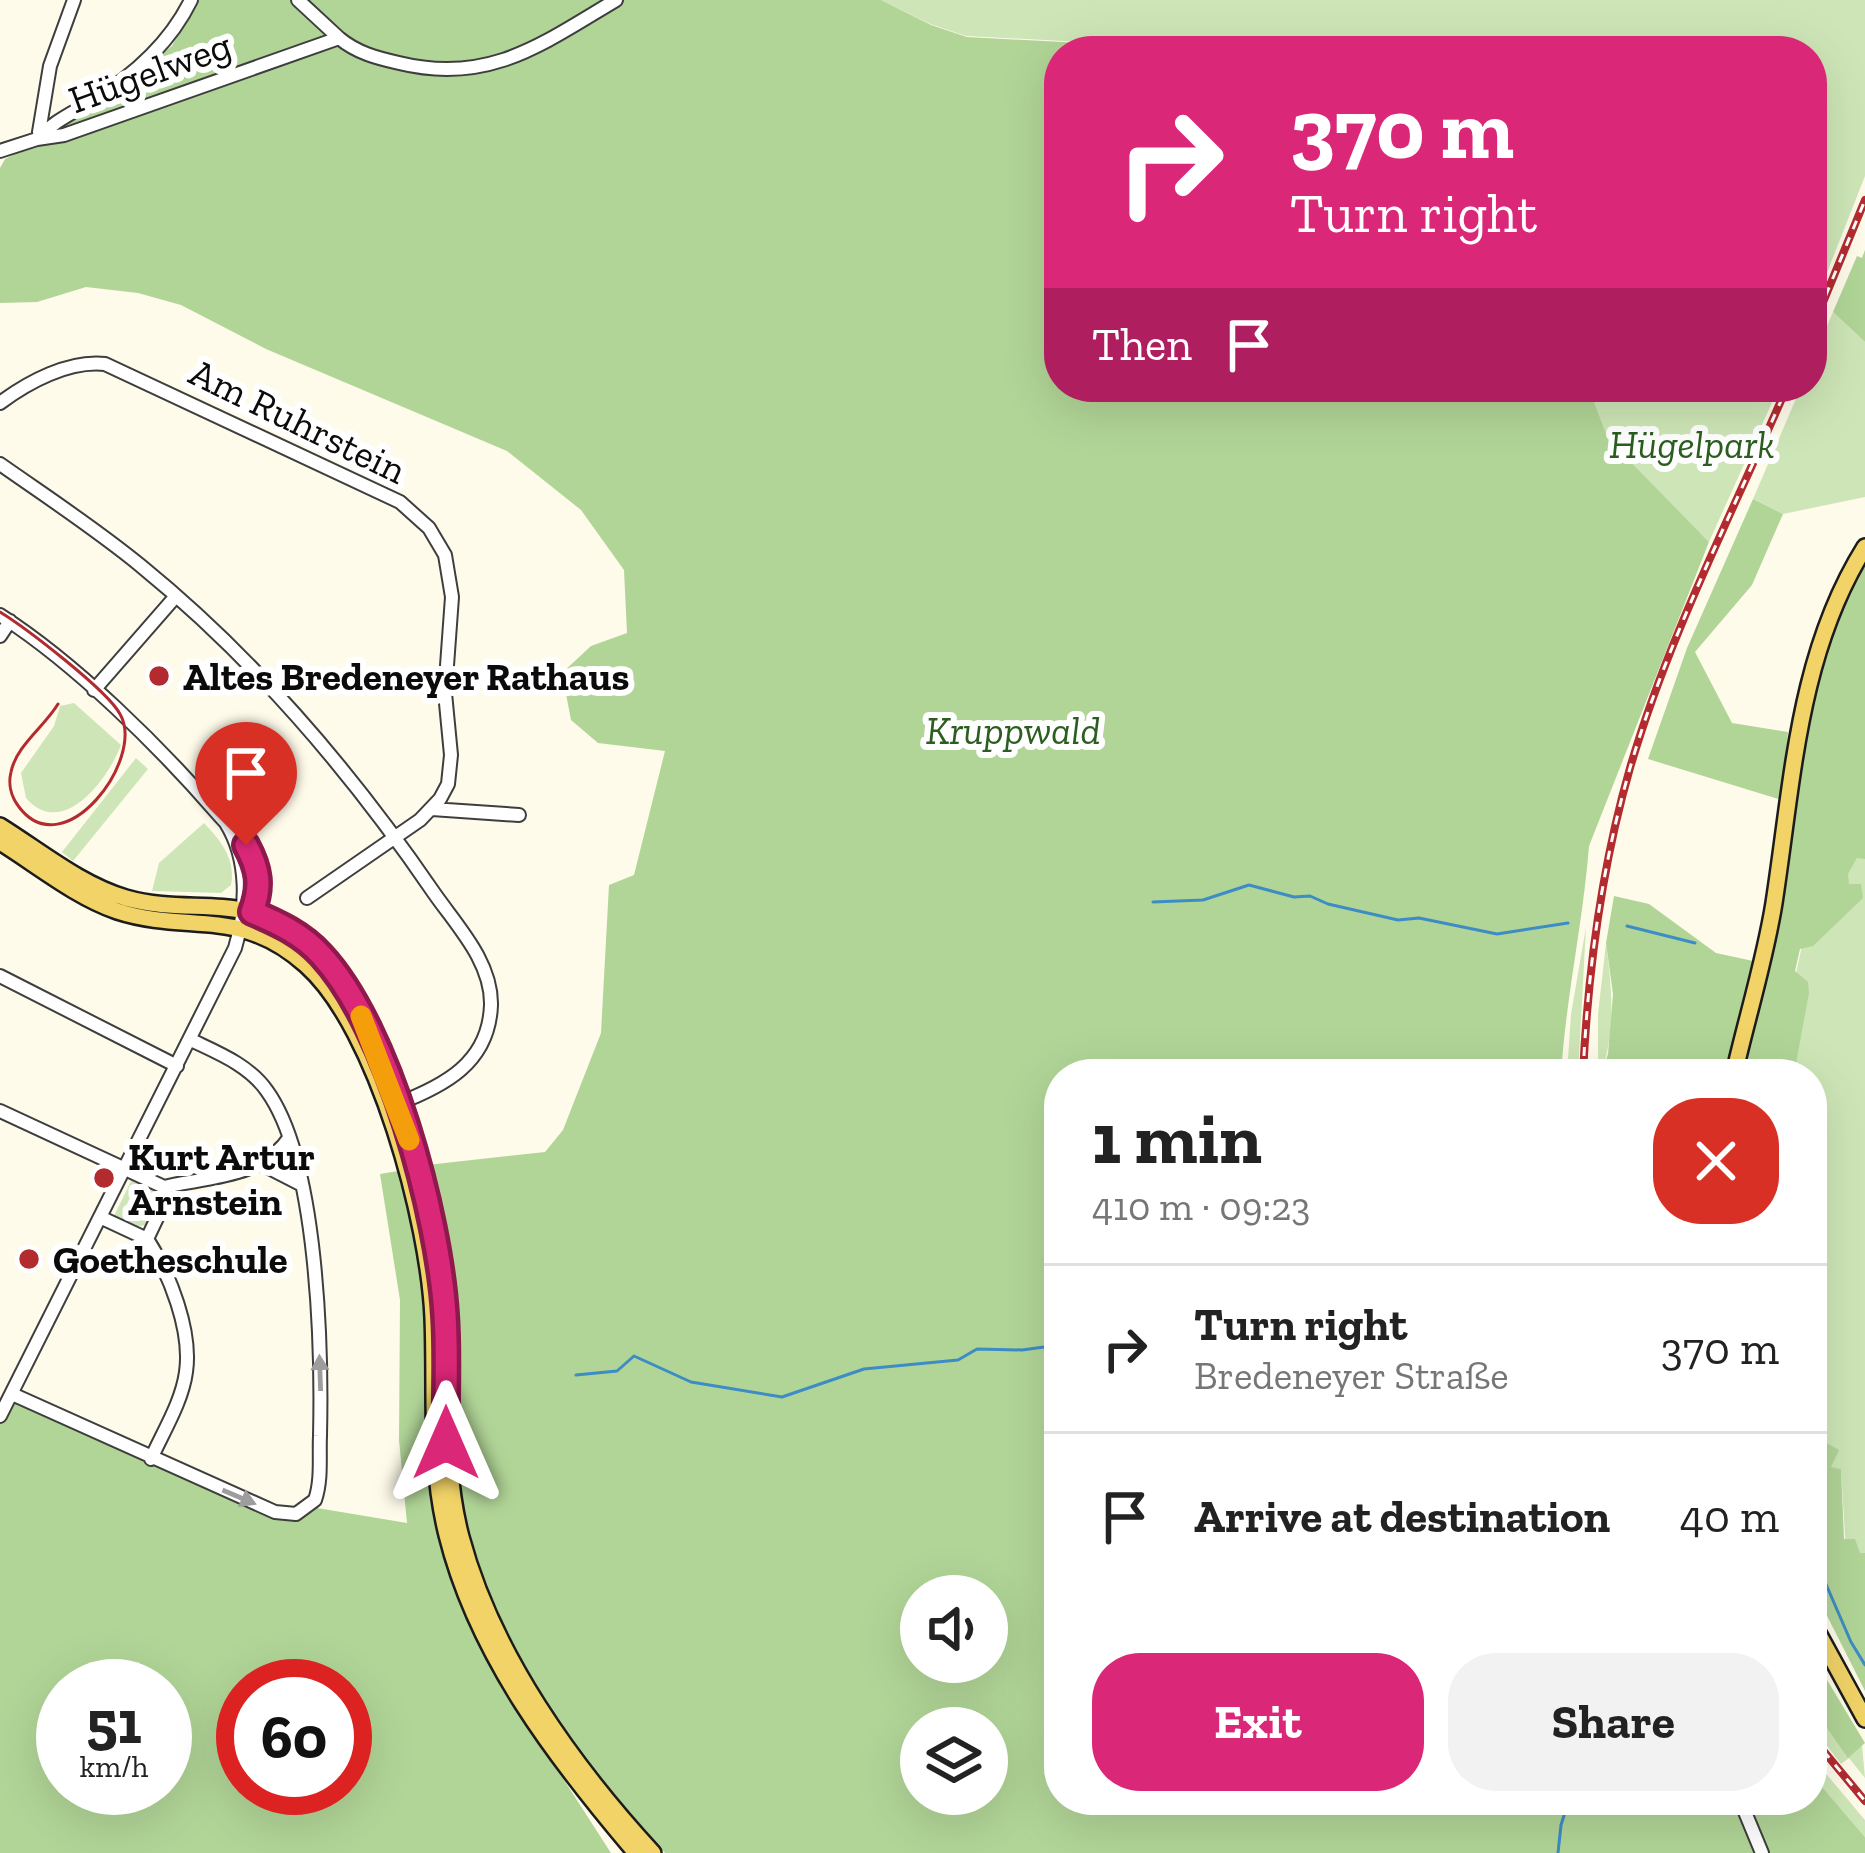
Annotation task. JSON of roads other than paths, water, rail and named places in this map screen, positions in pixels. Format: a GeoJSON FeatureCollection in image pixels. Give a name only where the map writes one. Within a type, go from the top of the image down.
{"type":"FeatureCollection","features":[{"type":"Feature","properties":{"kind":"main road"},"geometry":{"type":"LineString","coordinates":[[1738,1059],[1773,909],[1805,694],[1832,605],[1865,547]]}},
{"type":"Feature","properties":{"kind":"main road"},"geometry":{"type":"LineString","coordinates":[[0,826],[111,893],[148,902],[247,910],[308,942],[338,976],[362,1019],[397,1104],[441,1274],[450,1488],[470,1569],[555,1732],[652,1853]]}},
{"type":"Feature","properties":{"kind":"main road"},"geometry":{"type":"LineString","coordinates":[[0,842],[113,909],[159,920],[220,922],[285,949],[322,981],[342,1010],[369,1064],[403,1160],[429,1277],[437,1488],[457,1572],[517,1694],[545,1739],[636,1853]]}},
{"type":"Feature","properties":{"kind":"main road"},"geometry":{"type":"LineString","coordinates":[[1827,1649],[1865,1719]]}},
{"type":"Feature","properties":{"kind":"street"},"geometry":{"type":"LineString","coordinates":[[37,139],[50,66],[74,0]]}},
{"type":"Feature","properties":{"kind":"street","name":"Hügelweg"},"geometry":{"type":"LineString","coordinates":[[37,139],[152,54],[179,23],[191,0]]}},
{"type":"Feature","properties":{"kind":"street"},"geometry":{"type":"LineString","coordinates":[[298,0],[354,50],[405,65],[472,70],[529,51],[616,0]]}},
{"type":"Feature","properties":{"kind":"street","name":"Hügelweg"},"geometry":{"type":"LineString","coordinates":[[0,151],[64,135],[339,38]]}},
{"type":"Feature","properties":{"kind":"street","name":"Am Ruhrstein"},"geometry":{"type":"LineString","coordinates":[[0,403],[34,381],[87,363],[105,364],[388,496],[418,516],[440,542],[452,598],[445,693],[451,769],[448,784],[432,809]]}},
{"type":"Feature","properties":{"kind":"street"},"geometry":{"type":"LineString","coordinates":[[0,464],[176,596],[359,787],[479,958],[491,1010],[482,1044],[465,1068],[443,1086],[397,1104]]}},
{"type":"Feature","properties":{"kind":"street"},"geometry":{"type":"LineString","coordinates":[[94,690],[176,596]]}},
{"type":"Feature","properties":{"kind":"street"},"geometry":{"type":"LineString","coordinates":[[0,636],[5,618],[150,740],[226,823],[242,865],[247,910],[191,1040],[0,1416]]}},
{"type":"Feature","properties":{"kind":"street"},"geometry":{"type":"LineString","coordinates":[[307,898],[432,809],[519,815]]}},
{"type":"Feature","properties":{"kind":"street"},"geometry":{"type":"LineString","coordinates":[[0,976],[177,1066]]}},
{"type":"Feature","properties":{"kind":"street"},"geometry":{"type":"LineString","coordinates":[[12,1394],[285,1516],[306,1509],[319,1490],[317,1300],[301,1185],[289,1138],[279,1110],[256,1077],[191,1040]]}},
{"type":"Feature","properties":{"kind":"street"},"geometry":{"type":"LineString","coordinates":[[0,1111],[164,1187],[262,1166],[289,1138]]}},
{"type":"Feature","properties":{"kind":"street"},"geometry":{"type":"LineString","coordinates":[[262,1166],[301,1185]]}},
{"type":"Feature","properties":{"kind":"street"},"geometry":{"type":"LineString","coordinates":[[147,1239],[166,1199],[164,1187]]}},
{"type":"Feature","properties":{"kind":"street"},"geometry":{"type":"LineString","coordinates":[[102,1218],[147,1239],[180,1318],[187,1369],[151,1459]]}},
{"type":"Feature","properties":{"kind":"street"},"geometry":{"type":"LineString","coordinates":[[1746,1815],[1762,1853]]}},
{"type":"Feature","properties":{"kind":"waterway"},"geometry":{"type":"LineString","coordinates":[[1153,902],[1203,900],[1249,885],[1398,920],[1419,918],[1497,934],[1568,923]]}},
{"type":"Feature","properties":{"kind":"waterway"},"geometry":{"type":"LineString","coordinates":[[1627,926],[1695,943]]}},
{"type":"Feature","properties":{"kind":"waterway"},"geometry":{"type":"LineString","coordinates":[[576,1375],[617,1371],[634,1356],[691,1382],[782,1397],[864,1369],[958,1360],[977,1349],[1044,1347]]}},
{"type":"Feature","properties":{"kind":"waterway"},"geometry":{"type":"LineString","coordinates":[[1827,1587],[1865,1665]]}},
{"type":"Feature","properties":{"kind":"waterway"},"geometry":{"type":"LineString","coordinates":[[1558,1853],[1564,1815]]}},
{"type":"Feature","properties":{"kind":"tram line"},"geometry":{"type":"LineString","coordinates":[[0,612],[83,675],[120,714],[125,733],[122,756],[111,779],[78,816],[57,824],[37,822],[19,807],[10,781],[19,754],[58,704]]}},
{"type":"Feature","properties":{"kind":"railway"},"geometry":{"type":"LineString","coordinates":[[1827,292],[1865,200]]}},
{"type":"Feature","properties":{"kind":"railway"},"geometry":{"type":"LineString","coordinates":[[1584,1059],[1598,920],[1630,768],[1682,623],[1780,402]]}},
{"type":"Feature","properties":{"kind":"railway"},"geometry":{"type":"LineString","coordinates":[[1827,1755],[1865,1801]]}},
{"type":"Feature","properties":{"kind":"place","name":"Altes Bredeneyer Rathaus"},"geometry":{"type":"Point","coordinates":[159,676]}},
{"type":"Feature","properties":{"kind":"place","name":"Kurt Artur Arnstein"},"geometry":{"type":"Point","coordinates":[104,1178]}},
{"type":"Feature","properties":{"kind":"place","name":"Goetheschule"},"geometry":{"type":"Point","coordinates":[29,1259]}},
{"type":"Feature","properties":{"kind":"park label","name":"Hügelpark"},"geometry":{"type":"Point","coordinates":[1692,444]}},
{"type":"Feature","properties":{"kind":"park label","name":"Kruppwald"},"geometry":{"type":"Point","coordinates":[1013,730]}}]}
